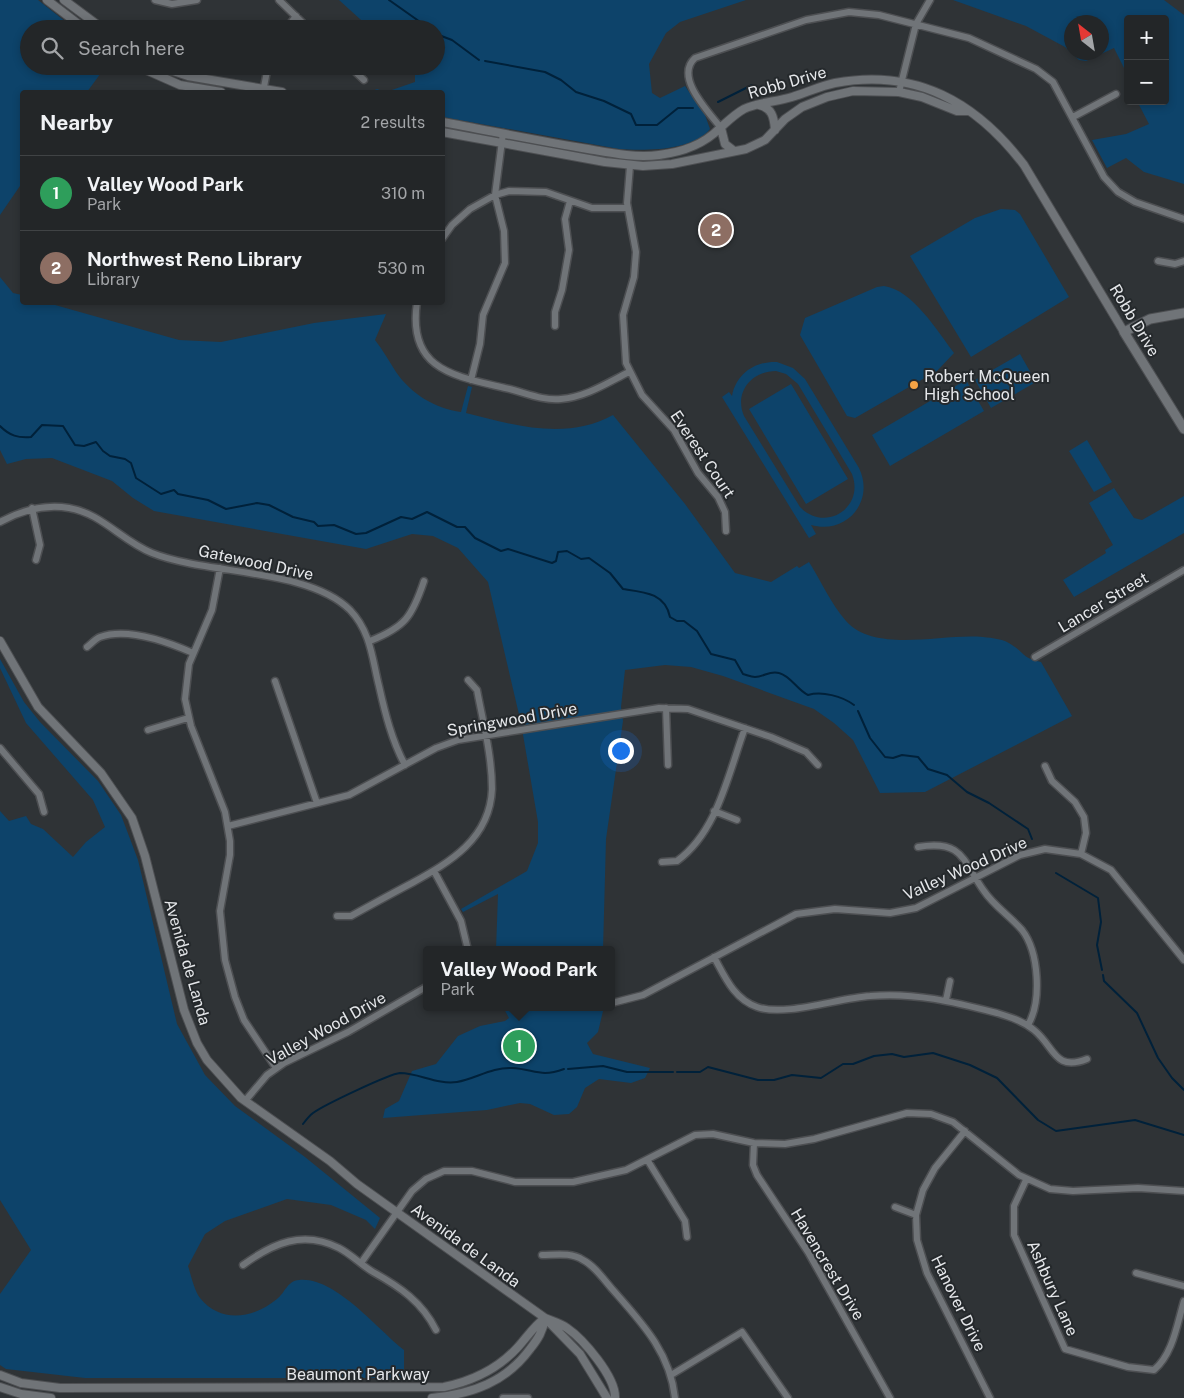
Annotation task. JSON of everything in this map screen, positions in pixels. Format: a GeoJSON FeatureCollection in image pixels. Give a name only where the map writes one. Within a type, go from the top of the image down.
{"type":"FeatureCollection","features":[{"type":"Feature","properties":{"kind":"main road"},"geometry":{"type":"LineString","coordinates":[[1124,332],[1150,320],[1184,313]]}},
{"type":"Feature","properties":{"kind":"main road","name":"Robb Drive"},"geometry":{"type":"LineString","coordinates":[[1124,332],[1184,429]]}},
{"type":"Feature","properties":{"kind":"street"},"geometry":{"type":"LineString","coordinates":[[47,0],[73,20]]}},
{"type":"Feature","properties":{"kind":"street"},"geometry":{"type":"LineString","coordinates":[[64,0],[91,20]]}},
{"type":"Feature","properties":{"kind":"street"},"geometry":{"type":"LineString","coordinates":[[155,0],[172,4],[197,0]]}},
{"type":"Feature","properties":{"kind":"street"},"geometry":{"type":"LineString","coordinates":[[278,0],[300,20]]}},
{"type":"Feature","properties":{"kind":"street"},"geometry":{"type":"LineString","coordinates":[[899,92],[916,24],[930,0]]}},
{"type":"Feature","properties":{"kind":"street"},"geometry":{"type":"LineString","coordinates":[[734,151],[725,144],[721,128],[694,91],[689,79],[690,64],[700,55],[806,20],[834,14],[864,13],[969,38],[1036,69],[1052,82],[1073,117],[1104,177],[1118,192],[1135,202],[1184,219]]}},
{"type":"Feature","properties":{"kind":"street"},"geometry":{"type":"LineString","coordinates":[[293,20],[296,16]]}},
{"type":"Feature","properties":{"kind":"street"},"geometry":{"type":"LineString","coordinates":[[157,75],[174,83],[211,90]]}},
{"type":"Feature","properties":{"kind":"street"},"geometry":{"type":"LineString","coordinates":[[185,75],[258,90]]}},
{"type":"Feature","properties":{"kind":"street"},"geometry":{"type":"LineString","coordinates":[[263,90],[266,75]]}},
{"type":"Feature","properties":{"kind":"street"},"geometry":{"type":"LineString","coordinates":[[359,75],[364,80]]}},
{"type":"Feature","properties":{"kind":"street","name":"Robb Drive"},"geometry":{"type":"LineString","coordinates":[[445,123],[618,154],[649,156],[692,148],[721,128],[738,113],[758,104],[785,99],[836,83],[863,80],[902,82],[951,97],[962,103],[968,111],[994,130],[1024,165],[1124,332]]}},
{"type":"Feature","properties":{"kind":"street","name":"Robb Drive"},"geometry":{"type":"LineString","coordinates":[[445,132],[630,166],[672,164],[757,145],[797,110],[827,97],[865,90],[899,92],[922,97],[957,111],[968,111]]}},
{"type":"Feature","properties":{"kind":"street"},"geometry":{"type":"LineString","coordinates":[[1073,117],[1116,94]]}},
{"type":"Feature","properties":{"kind":"street"},"geometry":{"type":"LineString","coordinates":[[758,104],[772,113],[775,130]]}},
{"type":"Feature","properties":{"kind":"street"},"geometry":{"type":"LineString","coordinates":[[471,380],[480,344],[483,315],[505,263],[504,231],[495,195],[503,133]]}},
{"type":"Feature","properties":{"kind":"street","name":"Everest Court"},"geometry":{"type":"LineString","coordinates":[[630,166],[628,208],[636,252],[634,277],[623,315],[624,350],[629,372],[642,395],[674,430],[698,473],[718,498],[725,512],[726,531]]}},
{"type":"Feature","properties":{"kind":"street"},"geometry":{"type":"LineString","coordinates":[[445,235],[460,216],[495,195],[509,191],[534,190],[592,208],[628,208]]}},
{"type":"Feature","properties":{"kind":"street"},"geometry":{"type":"LineString","coordinates":[[555,326],[555,312],[569,250],[565,219],[570,201]]}},
{"type":"Feature","properties":{"kind":"street"},"geometry":{"type":"LineString","coordinates":[[1158,261],[1175,264],[1184,261]]}},
{"type":"Feature","properties":{"kind":"street"},"geometry":{"type":"LineString","coordinates":[[417,305],[416,322],[421,346],[436,366],[456,377],[535,397],[561,399],[581,395],[629,372]]}},
{"type":"Feature","properties":{"kind":"street","name":"Gatewood Drive"},"geometry":{"type":"LineString","coordinates":[[0,522],[32,508],[59,506],[83,512],[151,552],[304,585],[324,592],[350,610],[370,641],[378,684],[396,746],[406,765]]}},
{"type":"Feature","properties":{"kind":"street"},"geometry":{"type":"LineString","coordinates":[[32,508],[40,545],[36,560]]}},
{"type":"Feature","properties":{"kind":"street"},"geometry":{"type":"LineString","coordinates":[[220,568],[212,610],[193,654],[184,687],[188,718],[225,812],[228,826],[230,855],[220,911],[225,960],[235,997],[244,1020],[276,1068]]}},
{"type":"Feature","properties":{"kind":"street","name":"Lancer Street"},"geometry":{"type":"LineString","coordinates":[[1035,658],[1184,570]]}},
{"type":"Feature","properties":{"kind":"street"},"geometry":{"type":"LineString","coordinates":[[370,641],[390,633],[405,622],[415,606],[424,581]]}},
{"type":"Feature","properties":{"kind":"street"},"geometry":{"type":"LineString","coordinates":[[87,647],[99,637],[130,635],[159,640],[193,654]]}},
{"type":"Feature","properties":{"kind":"street","name":"Avenida de Landa"},"geometry":{"type":"LineString","coordinates":[[0,641],[38,707],[101,773],[132,818],[145,856],[190,1027],[197,1043],[218,1074],[245,1101],[545,1318],[580,1354],[607,1398]]}},
{"type":"Feature","properties":{"kind":"street"},"geometry":{"type":"LineString","coordinates":[[337,916],[351,916],[450,862],[469,846],[487,815],[492,779],[477,690],[468,680]]}},
{"type":"Feature","properties":{"kind":"street"},"geometry":{"type":"LineString","coordinates":[[275,681],[317,802]]}},
{"type":"Feature","properties":{"kind":"street"},"geometry":{"type":"LineString","coordinates":[[666,708],[668,765]]}},
{"type":"Feature","properties":{"kind":"street","name":"Springwood Drive"},"geometry":{"type":"LineString","coordinates":[[228,826],[362,789],[447,744],[485,736],[666,708],[696,711],[798,747],[813,758],[818,766]]}},
{"type":"Feature","properties":{"kind":"street"},"geometry":{"type":"LineString","coordinates":[[148,730],[188,718]]}},
{"type":"Feature","properties":{"kind":"street"},"geometry":{"type":"LineString","coordinates":[[662,862],[677,861],[688,853],[700,839],[714,811],[744,728]]}},
{"type":"Feature","properties":{"kind":"street"},"geometry":{"type":"LineString","coordinates":[[0,748],[39,794],[44,812]]}},
{"type":"Feature","properties":{"kind":"street"},"geometry":{"type":"LineString","coordinates":[[1045,766],[1052,781],[1075,802],[1084,817],[1086,833],[1082,854]]}},
{"type":"Feature","properties":{"kind":"street"},"geometry":{"type":"LineString","coordinates":[[714,811],[737,820]]}},
{"type":"Feature","properties":{"kind":"street"},"geometry":{"type":"LineString","coordinates":[[918,847],[933,844],[957,852],[967,861],[987,894],[1021,929],[1031,946],[1038,993],[1035,1012],[1028,1025]]}},
{"type":"Feature","properties":{"kind":"street","name":"Valley Wood Drive"},"geometry":{"type":"LineString","coordinates":[[615,1002],[643,995],[796,914],[822,909],[876,913],[903,912],[929,903],[1009,860],[1032,851],[1057,849],[1082,854],[1102,863],[1121,880],[1184,960]]}},
{"type":"Feature","properties":{"kind":"street"},"geometry":{"type":"LineString","coordinates":[[434,871],[461,921],[467,946]]}},
{"type":"Feature","properties":{"kind":"street"},"geometry":{"type":"LineString","coordinates":[[714,957],[736,994],[750,1004],[768,1010],[870,996],[911,996],[946,1000],[1011,1017],[1028,1025],[1060,1060],[1074,1064],[1087,1059]]}},
{"type":"Feature","properties":{"kind":"street"},"geometry":{"type":"LineString","coordinates":[[946,1000],[950,980]]}},
{"type":"Feature","properties":{"kind":"street","name":"Valley Wood Drive"},"geometry":{"type":"LineString","coordinates":[[245,1101],[276,1068],[348,1032],[423,989]]}},
{"type":"Feature","properties":{"kind":"street"},"geometry":{"type":"LineString","coordinates":[[361,1263],[418,1184],[444,1171],[462,1170],[515,1182],[554,1184],[608,1176],[648,1161],[687,1138],[704,1134],[723,1135],[754,1143],[800,1142],[907,1113],[941,1117],[965,1131],[1026,1180],[1050,1190],[1138,1188],[1184,1191]]}},
{"type":"Feature","properties":{"kind":"street","name":"Hanover Drive"},"geometry":{"type":"LineString","coordinates":[[965,1131],[928,1178],[916,1215],[917,1240],[924,1265],[990,1398]]}},
{"type":"Feature","properties":{"kind":"street","name":"Havencrest Drive"},"geometry":{"type":"LineString","coordinates":[[754,1143],[753,1165],[757,1175],[808,1252],[890,1398]]}},
{"type":"Feature","properties":{"kind":"street"},"geometry":{"type":"LineString","coordinates":[[648,1161],[685,1221],[687,1237]]}},
{"type":"Feature","properties":{"kind":"street","name":"Ashbury Lane"},"geometry":{"type":"LineString","coordinates":[[1026,1180],[1014,1206],[1014,1235],[1065,1349],[1128,1367],[1154,1370],[1161,1364],[1168,1351],[1184,1301]]}},
{"type":"Feature","properties":{"kind":"street"},"geometry":{"type":"LineString","coordinates":[[895,1207],[916,1215]]}},
{"type":"Feature","properties":{"kind":"street"},"geometry":{"type":"LineString","coordinates":[[243,1265],[279,1243],[310,1239],[340,1248],[392,1281],[427,1312],[436,1330]]}},
{"type":"Feature","properties":{"kind":"street"},"geometry":{"type":"LineString","coordinates":[[542,1255],[570,1255],[590,1264],[648,1329],[664,1356],[671,1375],[675,1398]]}},
{"type":"Feature","properties":{"kind":"street"},"geometry":{"type":"LineString","coordinates":[[1136,1273],[1184,1286]]}},
{"type":"Feature","properties":{"kind":"street","name":"Avenida de Landa"},"geometry":{"type":"LineString","coordinates":[[545,1318],[566,1327],[588,1348],[613,1386],[615,1398]]}},
{"type":"Feature","properties":{"kind":"street","name":"Beaumont Parkway"},"geometry":{"type":"LineString","coordinates":[[0,1375],[21,1383],[60,1388],[444,1387],[476,1378],[500,1364],[520,1345],[534,1327],[545,1318]]}},
{"type":"Feature","properties":{"kind":"street","name":"Beaumont Parkway"},"geometry":{"type":"LineString","coordinates":[[432,1398],[464,1394],[493,1383],[505,1375],[528,1353],[540,1336],[545,1318]]}},
{"type":"Feature","properties":{"kind":"street"},"geometry":{"type":"LineString","coordinates":[[671,1375],[742,1332],[788,1398]]}},
{"type":"Feature","properties":{"kind":"street"},"geometry":{"type":"LineString","coordinates":[[0,1386],[21,1394],[51,1398]]}},
{"type":"Feature","properties":{"kind":"street"},"geometry":{"type":"LineString","coordinates":[[503,1398],[528,1398]]}},
{"type":"Feature","properties":{"kind":"shaded area"},"geometry":{"type":"Polygon","coordinates":[[[0,0],[38,0],[64,20],[20,20],[20,75],[99,75],[88,90],[20,90],[20,186],[0,215],[0,0]]]}},
{"type":"Feature","properties":{"kind":"shaded area"},"geometry":{"type":"Polygon","coordinates":[[[339,0],[746,0],[680,22],[666,33],[649,64],[652,93],[660,98],[685,86],[705,115],[710,129],[692,142],[680,146],[641,150],[619,149],[445,117],[445,90],[392,90],[415,82],[415,75],[445,75],[445,20],[361,20],[339,0]]]}},
{"type":"Feature","properties":{"kind":"shaded area"},"geometry":{"type":"Polygon","coordinates":[[[953,0],[1164,0],[1184,15],[1184,184],[1144,172],[1126,158],[1107,168],[1092,140],[1126,134],[1149,124],[1139,105],[1169,105],[1169,15],[1124,15],[1124,68],[1114,48],[1109,50],[1109,15],[1064,15],[1064,46],[1026,26],[953,0]]]}},
{"type":"Feature","properties":{"kind":"shaded area"},"geometry":{"type":"Polygon","coordinates":[[[1001,209],[1015,210],[1020,214],[1069,297],[971,357],[910,256],[975,218],[1001,209]]]}},
{"type":"Feature","properties":{"kind":"shaded area"},"geometry":{"type":"Polygon","coordinates":[[[0,277],[13,293],[20,295],[20,305],[55,305],[179,340],[221,342],[314,323],[386,314],[375,340],[402,380],[417,394],[433,404],[461,412],[468,386],[472,387],[466,413],[521,426],[558,429],[577,427],[595,423],[613,415],[685,504],[735,573],[771,582],[797,566],[799,568],[809,562],[831,600],[846,621],[859,631],[874,637],[892,640],[983,637],[1006,641],[1027,657],[1041,662],[1072,716],[925,792],[880,793],[853,740],[814,709],[723,676],[691,667],[665,665],[625,670],[621,707],[623,721],[606,839],[603,946],[496,946],[498,894],[463,912],[461,909],[527,871],[538,843],[538,822],[521,723],[488,582],[458,548],[433,536],[412,534],[366,549],[154,511],[133,498],[112,481],[52,458],[26,459],[7,464],[0,450],[0,277]]]}},
{"type":"Feature","properties":{"kind":"shaded area"},"geometry":{"type":"Polygon","coordinates":[[[884,286],[895,289],[915,303],[954,353],[937,371],[855,418],[847,416],[800,335],[805,318],[877,287],[884,286]]]}},
{"type":"Feature","properties":{"kind":"shaded area"},"geometry":{"type":"Polygon","coordinates":[[[1020,354],[1036,382],[991,408],[975,380],[1020,354]]]}},
{"type":"Feature","properties":{"kind":"shaded area"},"geometry":{"type":"Polygon","coordinates":[[[769,362],[777,362],[793,368],[805,379],[859,468],[863,480],[863,492],[860,503],[854,513],[836,525],[824,527],[811,525],[816,534],[809,538],[722,397],[729,392],[732,396],[738,381],[748,370],[769,362]],[[776,371],[767,372],[752,379],[743,392],[741,407],[744,416],[800,507],[820,518],[831,517],[840,513],[848,506],[853,497],[855,486],[852,474],[798,384],[786,374],[776,371]]]}},
{"type":"Feature","properties":{"kind":"shaded area"},"geometry":{"type":"Polygon","coordinates":[[[966,380],[984,411],[890,466],[872,435],[966,380]]]}},
{"type":"Feature","properties":{"kind":"shaded area"},"geometry":{"type":"Polygon","coordinates":[[[791,384],[848,479],[806,504],[749,409],[791,384]]]}},
{"type":"Feature","properties":{"kind":"shaded area"},"geometry":{"type":"Polygon","coordinates":[[[1087,440],[1112,482],[1094,492],[1069,451],[1087,440]]]}},
{"type":"Feature","properties":{"kind":"shaded area"},"geometry":{"type":"Polygon","coordinates":[[[1114,488],[1134,518],[1142,520],[1184,496],[1184,533],[1074,597],[1063,580],[1106,553],[1105,550],[1113,545],[1089,503],[1114,488]]]}},
{"type":"Feature","properties":{"kind":"shaded area"},"geometry":{"type":"Polygon","coordinates":[[[0,659],[24,702],[40,722],[98,781],[121,815],[138,860],[177,1024],[205,1075],[235,1106],[305,1157],[380,1218],[375,1229],[366,1220],[331,1205],[287,1199],[225,1221],[205,1234],[188,1266],[198,1295],[208,1306],[218,1312],[238,1315],[258,1311],[280,1297],[289,1285],[295,1281],[313,1281],[327,1286],[355,1306],[404,1350],[404,1378],[85,1378],[6,1369],[0,1365],[0,1294],[31,1250],[0,1200],[0,811],[9,821],[26,816],[31,824],[43,829],[73,857],[86,842],[105,827],[93,800],[26,723],[0,668],[0,659]]]}},
{"type":"Feature","properties":{"kind":"shaded area"},"geometry":{"type":"Polygon","coordinates":[[[505,1011],[603,1011],[598,1032],[587,1043],[593,1054],[650,1068],[645,1078],[631,1083],[599,1079],[585,1088],[577,1107],[569,1114],[554,1115],[530,1104],[520,1103],[487,1110],[383,1118],[385,1109],[399,1101],[412,1071],[436,1064],[458,1036],[480,1026],[505,1021],[509,1018],[505,1011]]]}},
{"type":"Feature","properties":{"kind":"waterway"},"geometry":{"type":"LineString","coordinates":[[389,0],[417,20]]}},
{"type":"Feature","properties":{"kind":"waterway"},"geometry":{"type":"LineString","coordinates":[[445,37],[452,40],[479,60]]}},
{"type":"Feature","properties":{"kind":"waterway"},"geometry":{"type":"LineString","coordinates":[[485,61],[545,72],[561,80],[576,92],[604,101],[631,114],[636,125],[657,125],[678,108],[693,108]]}},
{"type":"Feature","properties":{"kind":"waterway"},"geometry":{"type":"LineString","coordinates":[[718,102],[752,85]]}},
{"type":"Feature","properties":{"kind":"waterway"},"geometry":{"type":"LineString","coordinates":[[0,426],[18,437],[31,437],[42,425],[63,426],[75,445],[84,446],[96,442],[110,456],[125,459],[131,463],[136,478],[161,494],[174,490],[178,494],[208,500],[226,509],[257,503],[269,505],[293,517],[314,522],[318,526],[334,525],[356,534],[366,533],[401,517],[412,519],[427,512],[457,527],[465,527],[475,538],[501,551],[508,549],[552,563],[556,561],[558,552],[567,551],[581,559],[589,558],[610,573],[623,589],[646,593],[658,598],[664,603],[670,617],[677,621],[684,621],[697,631],[711,654],[735,660],[743,674],[755,677],[773,672],[779,673],[787,677],[808,695],[832,695],[854,705]]}},
{"type":"Feature","properties":{"kind":"waterway"},"geometry":{"type":"LineString","coordinates":[[858,711],[870,738],[885,757],[893,758],[902,755],[918,757],[928,769],[947,775],[967,792],[989,803],[1028,829],[1032,839]]}},
{"type":"Feature","properties":{"kind":"waterway"},"geometry":{"type":"LineString","coordinates":[[1056,873],[1098,898],[1101,922],[1097,945],[1102,970]]}},
{"type":"Feature","properties":{"kind":"waterway"},"geometry":{"type":"LineString","coordinates":[[1103,975],[1104,981],[1137,1013],[1158,1058],[1172,1078],[1184,1090]]}},
{"type":"Feature","properties":{"kind":"waterway"},"geometry":{"type":"LineString","coordinates":[[677,1072],[700,1072],[708,1067],[758,1080],[774,1080],[792,1075],[821,1078],[843,1064],[853,1064],[874,1056],[892,1054],[904,1057],[933,1053],[970,1065],[997,1078],[1038,1120],[1056,1131],[1135,1120],[1184,1135]]}},
{"type":"Feature","properties":{"kind":"waterway"},"geometry":{"type":"LineString","coordinates":[[568,1069],[603,1066],[627,1072],[673,1072]]}},
{"type":"Feature","properties":{"kind":"waterway"},"geometry":{"type":"LineString","coordinates":[[303,1124],[313,1113],[330,1104],[371,1084],[400,1073],[442,1082],[457,1082],[505,1068],[543,1073],[564,1069]]}},
{"type":"Feature","properties":{"kind":"place","name":"Northwest Reno Library"},"geometry":{"type":"Point","coordinates":[716,230]}},
{"type":"Feature","properties":{"kind":"place","name":"Robert McQueen High School"},"geometry":{"type":"Point","coordinates":[914,385]}},
{"type":"Feature","properties":{"kind":"place","name":"Valley Wood Park"},"geometry":{"type":"Point","coordinates":[519,1046]}}]}
